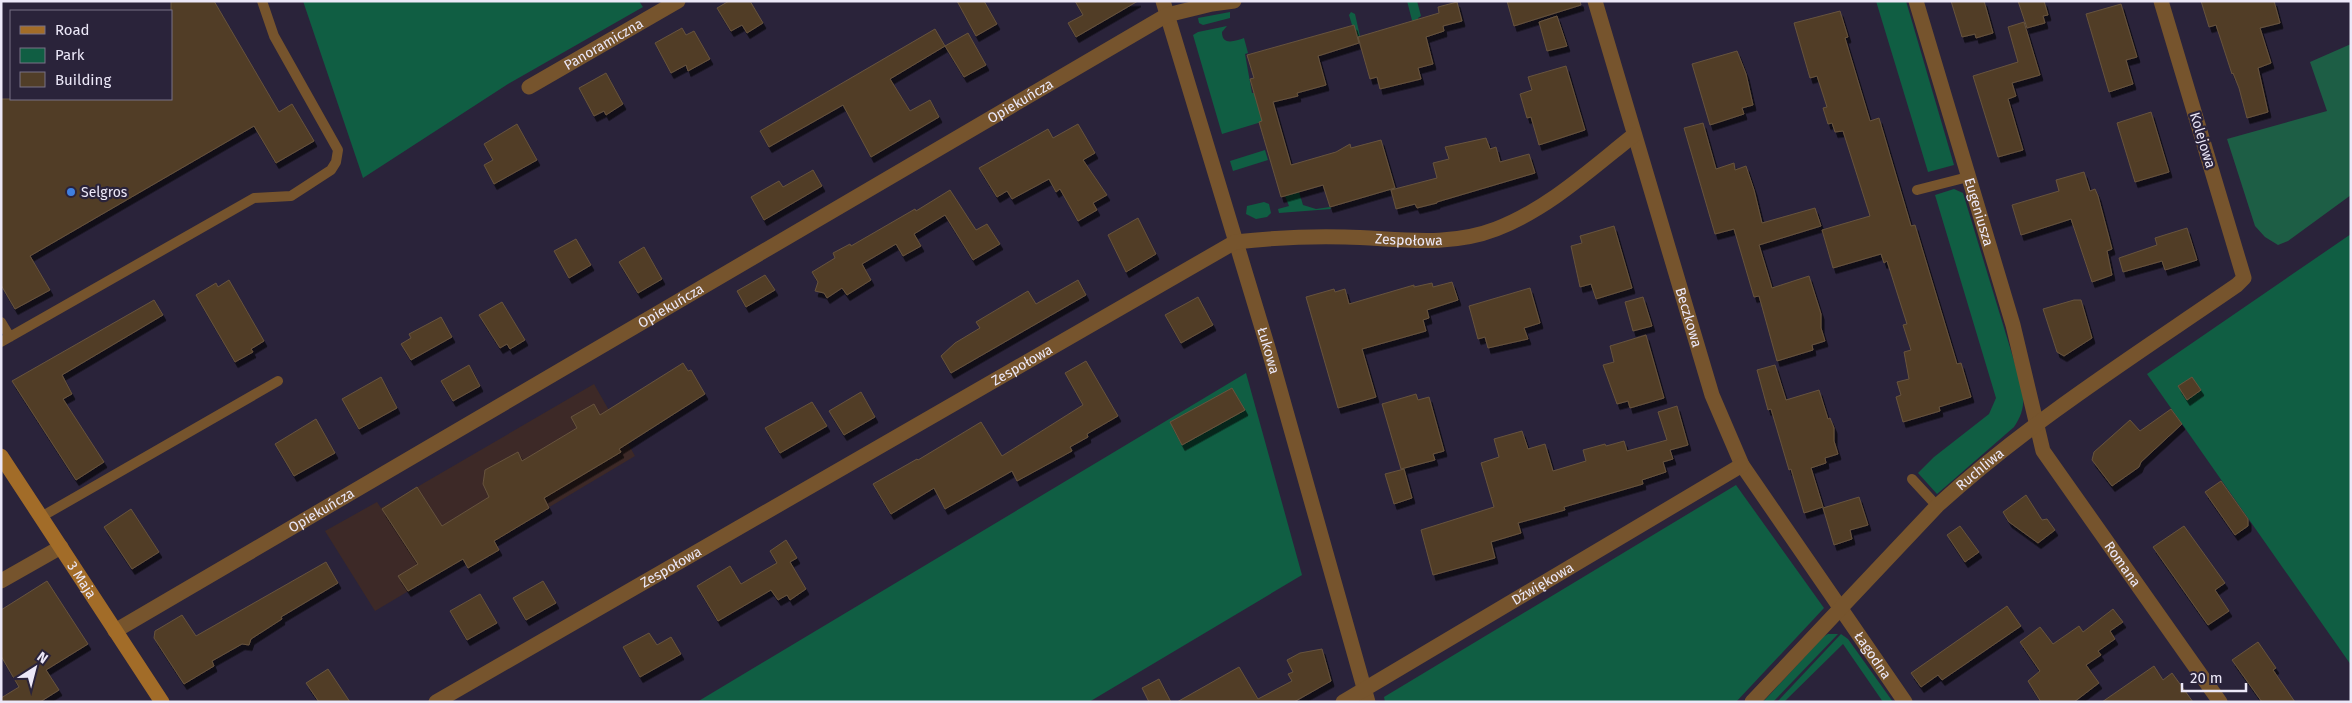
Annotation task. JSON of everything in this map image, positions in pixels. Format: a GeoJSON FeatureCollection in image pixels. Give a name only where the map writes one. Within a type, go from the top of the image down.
{"type":"FeatureCollection","features":[{"type":"Feature","properties":{"kind":"street","name":"Panoramiczna"},"geometry":{"type":"LineString","coordinates":[[529,87],[678,1]]}},
{"type":"Feature","properties":{"kind":"street","name":"Opiekuńcza"},"geometry":{"type":"LineString","coordinates":[[115,631],[1165,8],[1234,1]]}},
{"type":"Feature","properties":{"kind":"street","name":"Beczkowa"},"geometry":{"type":"LineString","coordinates":[[1595,1],[1712,395],[1742,464],[1840,608]]}},
{"type":"Feature","properties":{"kind":"street","name":"Eugeniusza"},"geometry":{"type":"LineString","coordinates":[[1916,1],[2013,325],[2038,422]]}},
{"type":"Feature","properties":{"kind":"street","name":"Kolejowa"},"geometry":{"type":"LineString","coordinates":[[2161,1],[2244,278]]}},
{"type":"Feature","properties":{"kind":"street","name":"Łukowa"},"geometry":{"type":"LineString","coordinates":[[1165,8],[1268,351],[1366,696]]}},
{"type":"Feature","properties":{"kind":"street","name":"Zespołowa"},"geometry":{"type":"LineString","coordinates":[[436,702],[1235,242],[1279,238],[1326,237],[1439,242],[1469,237],[1496,229],[1529,213],[1550,200],[1634,135]]}},
{"type":"Feature","properties":{"kind":"street","name":"Ruchliwa"},"geometry":{"type":"LineString","coordinates":[[1752,702],[1937,506],[2038,422],[2237,285],[2244,278]]}},
{"type":"Feature","properties":{"kind":"street","name":"Romana"},"geometry":{"type":"LineString","coordinates":[[2038,422],[2043,451],[2220,702]]}},
{"type":"Feature","properties":{"kind":"street","name":"3 Maja"},"geometry":{"type":"LineString","coordinates":[[1,456],[162,702]]}},
{"type":"Feature","properties":{"kind":"street","name":"Dźwiękowa"},"geometry":{"type":"LineString","coordinates":[[1343,702],[1366,696],[1742,464]]}},
{"type":"Feature","properties":{"kind":"street"},"geometry":{"type":"LineString","coordinates":[[1,581],[61,547]]}},
{"type":"Feature","properties":{"kind":"street","name":"Łagodna"},"geometry":{"type":"LineString","coordinates":[[1840,608],[1905,702]]}},
{"type":"Feature","properties":{"kind":"lane"},"geometry":{"type":"LineString","coordinates":[[1,322],[6,340],[254,198],[291,196],[330,170],[336,162],[338,150],[274,36],[262,1]]}},
{"type":"Feature","properties":{"kind":"lane"},"geometry":{"type":"LineString","coordinates":[[1917,190],[1968,177]]}},
{"type":"Feature","properties":{"kind":"lane"},"geometry":{"type":"LineString","coordinates":[[41,517],[278,381]]}},
{"type":"Feature","properties":{"kind":"lane"},"geometry":{"type":"LineString","coordinates":[[1912,479],[1937,506]]}},
{"type":"Feature","properties":{"kind":"shaded area"},"geometry":{"type":"Polygon","coordinates":[[[594,384],[635,456],[375,611],[325,531],[377,502],[381,508],[594,384]]]}},
{"type":"Feature","properties":{"kind":"green space"},"geometry":{"type":"Polygon","coordinates":[[[303,1],[639,1],[643,7],[508,84],[363,178],[303,1]]]}},
{"type":"Feature","properties":{"kind":"green space"},"geometry":{"type":"Polygon","coordinates":[[[1407,1],[1417,1],[1421,16],[1418,18],[1420,26],[1414,28],[1407,1]]]}},
{"type":"Feature","properties":{"kind":"green space"},"geometry":{"type":"Polygon","coordinates":[[[1876,1],[1906,1],[1954,165],[1928,172],[1876,1]]]}},
{"type":"Feature","properties":{"kind":"green space"},"geometry":{"type":"Polygon","coordinates":[[[1230,12],[1230,18],[1203,25],[1199,23],[1198,18],[1230,12]]]}},
{"type":"Feature","properties":{"kind":"green space"},"geometry":{"type":"Polygon","coordinates":[[[1351,12],[1355,14],[1362,45],[1359,43],[1354,25],[1352,25],[1349,15],[1351,12]]]}},
{"type":"Feature","properties":{"kind":"green space"},"geometry":{"type":"Polygon","coordinates":[[[1227,26],[1222,32],[1224,39],[1230,41],[1244,38],[1248,53],[1245,54],[1252,93],[1255,93],[1268,120],[1222,134],[1193,35],[1198,32],[1227,26]]]}},
{"type":"Feature","properties":{"kind":"green space"},"geometry":{"type":"Polygon","coordinates":[[[2351,44],[2351,195],[2288,241],[2278,245],[2265,237],[2255,226],[2227,139],[2327,111],[2310,62],[2351,44]]]}},
{"type":"Feature","properties":{"kind":"green space"},"geometry":{"type":"Polygon","coordinates":[[[1265,150],[1268,160],[1233,171],[1230,161],[1265,150]]]}},
{"type":"Feature","properties":{"kind":"green space"},"geometry":{"type":"Polygon","coordinates":[[[1954,189],[1963,193],[2022,387],[2023,403],[2021,413],[2014,427],[1937,494],[1918,473],[1934,457],[1989,414],[1996,398],[1935,195],[1954,189]]]}},
{"type":"Feature","properties":{"kind":"green space"},"geometry":{"type":"Polygon","coordinates":[[[1299,192],[1303,205],[1316,209],[1330,207],[1331,209],[1279,213],[1278,209],[1289,206],[1285,196],[1299,192]]]}},
{"type":"Feature","properties":{"kind":"green space"},"geometry":{"type":"Polygon","coordinates":[[[1264,202],[1269,204],[1271,213],[1267,217],[1256,219],[1246,214],[1247,206],[1264,202]]]}},
{"type":"Feature","properties":{"kind":"green space"},"geometry":{"type":"Polygon","coordinates":[[[2351,234],[2351,665],[2147,374],[2351,234]]]}},
{"type":"Feature","properties":{"kind":"green space"},"geometry":{"type":"Polygon","coordinates":[[[1246,373],[1302,575],[1089,702],[697,702],[1246,373]]]}},
{"type":"Feature","properties":{"kind":"green space"},"geometry":{"type":"Polygon","coordinates":[[[1736,485],[1824,608],[1736,702],[1385,702],[1384,697],[1736,485]]]}},
{"type":"Feature","properties":{"kind":"green space"},"geometry":{"type":"Polygon","coordinates":[[[1828,634],[1838,634],[1773,702],[1763,702],[1823,637],[1828,634]]]}},
{"type":"Feature","properties":{"kind":"green space"},"geometry":{"type":"Polygon","coordinates":[[[1841,634],[1848,639],[1893,702],[1883,702],[1843,644],[1784,702],[1777,702],[1841,634]]]}},
{"type":"Feature","properties":{"kind":"building","name":"Selgros"},"geometry":{"type":"Polygon","coordinates":[[[171,1],[214,1],[279,112],[292,104],[314,141],[276,163],[254,126],[30,256],[50,290],[15,309],[1,285],[1,99],[172,100],[171,1]]]}},
{"type":"Feature","properties":{"kind":"building"},"geometry":{"type":"Polygon","coordinates":[[[729,1],[750,1],[763,23],[747,33],[742,25],[731,31],[717,8],[729,1]]]}},
{"type":"Feature","properties":{"kind":"building"},"geometry":{"type":"Polygon","coordinates":[[[957,1],[984,1],[997,24],[976,36],[957,1]]]}},
{"type":"Feature","properties":{"kind":"building"},"geometry":{"type":"Polygon","coordinates":[[[1075,1],[1138,1],[1076,37],[1068,23],[1083,15],[1075,1]]]}},
{"type":"Feature","properties":{"kind":"building"},"geometry":{"type":"Polygon","coordinates":[[[1507,1],[1580,1],[1581,5],[1514,26],[1507,1]]]}},
{"type":"Feature","properties":{"kind":"building"},"geometry":{"type":"Polygon","coordinates":[[[1951,1],[1984,1],[1993,33],[1976,38],[1975,34],[1962,37],[1951,1]]]}},
{"type":"Feature","properties":{"kind":"building"},"geometry":{"type":"Polygon","coordinates":[[[2018,1],[2044,1],[2048,15],[2043,16],[2045,23],[2027,28],[2018,1]]]}},
{"type":"Feature","properties":{"kind":"building"},"geometry":{"type":"Polygon","coordinates":[[[2201,1],[2274,1],[2280,23],[2260,28],[2271,63],[2258,68],[2268,112],[2247,118],[2239,88],[2232,74],[2216,25],[2209,27],[2201,1]]]}},
{"type":"Feature","properties":{"kind":"building"},"geometry":{"type":"Polygon","coordinates":[[[1457,2],[1462,21],[1443,26],[1444,31],[1426,37],[1433,64],[1418,68],[1421,79],[1380,89],[1377,77],[1370,79],[1358,37],[1439,13],[1438,7],[1457,2]]]}},
{"type":"Feature","properties":{"kind":"building"},"geometry":{"type":"Polygon","coordinates":[[[2121,4],[2137,57],[2126,60],[2133,84],[2109,92],[2086,14],[2121,4]]]}},
{"type":"Feature","properties":{"kind":"building"},"geometry":{"type":"Polygon","coordinates":[[[1840,11],[1848,37],[1845,38],[1870,121],[1879,118],[1911,226],[1915,225],[1957,364],[1961,363],[1971,397],[1939,407],[1940,411],[1903,422],[1896,397],[1901,395],[1897,382],[1909,379],[1904,352],[1911,350],[1903,325],[1907,324],[1887,261],[1884,263],[1881,254],[1833,268],[1822,230],[1870,216],[1843,131],[1835,132],[1832,123],[1828,124],[1823,108],[1827,107],[1817,76],[1810,78],[1794,23],[1840,11]]]}},
{"type":"Feature","properties":{"kind":"building"},"geometry":{"type":"Polygon","coordinates":[[[1557,16],[1567,46],[1547,51],[1539,22],[1557,16]]]}},
{"type":"Feature","properties":{"kind":"building"},"geometry":{"type":"Polygon","coordinates":[[[2024,22],[2040,75],[2012,83],[2016,96],[2008,99],[2023,150],[1998,157],[1973,76],[2018,62],[2008,27],[2024,22]]]}},
{"type":"Feature","properties":{"kind":"building"},"geometry":{"type":"Polygon","coordinates":[[[1354,25],[1359,43],[1318,56],[1326,85],[1297,93],[1298,96],[1273,102],[1291,165],[1336,152],[1350,144],[1351,148],[1381,140],[1395,188],[1330,207],[1323,185],[1281,197],[1259,122],[1262,121],[1250,79],[1254,78],[1247,55],[1354,25]]]}},
{"type":"Feature","properties":{"kind":"building"},"geometry":{"type":"Polygon","coordinates":[[[682,28],[686,35],[694,31],[710,59],[688,71],[686,65],[671,73],[655,43],[682,28]]]}},
{"type":"Feature","properties":{"kind":"building"},"geometry":{"type":"Polygon","coordinates":[[[935,29],[945,46],[890,79],[910,111],[930,100],[939,117],[871,157],[843,105],[769,147],[760,131],[935,29]]]}},
{"type":"Feature","properties":{"kind":"building"},"geometry":{"type":"Polygon","coordinates":[[[968,33],[986,65],[964,77],[945,46],[968,33]]]}},
{"type":"Feature","properties":{"kind":"building"},"geometry":{"type":"Polygon","coordinates":[[[1737,51],[1746,74],[1753,105],[1742,108],[1744,114],[1710,125],[1692,64],[1737,51]]]}},
{"type":"Feature","properties":{"kind":"building"},"geometry":{"type":"Polygon","coordinates":[[[1566,66],[1585,130],[1539,145],[1531,117],[1527,118],[1520,94],[1532,90],[1528,77],[1566,66]]]}},
{"type":"Feature","properties":{"kind":"building"},"geometry":{"type":"Polygon","coordinates":[[[606,73],[623,104],[606,115],[604,111],[594,116],[579,88],[606,73]]]}},
{"type":"Feature","properties":{"kind":"building"},"geometry":{"type":"Polygon","coordinates":[[[2151,112],[2169,172],[2135,182],[2117,123],[2151,112]]]}},
{"type":"Feature","properties":{"kind":"building"},"geometry":{"type":"Polygon","coordinates":[[[1703,123],[1716,169],[1734,163],[1735,170],[1746,166],[1762,223],[1815,208],[1821,226],[1759,245],[1772,288],[1809,276],[1821,314],[1821,328],[1825,341],[1812,345],[1813,350],[1777,361],[1759,296],[1754,297],[1734,229],[1715,234],[1684,128],[1703,123]]]}},
{"type":"Feature","properties":{"kind":"building"},"geometry":{"type":"Polygon","coordinates":[[[517,124],[537,160],[494,184],[484,165],[493,160],[484,144],[517,124]]]}},
{"type":"Feature","properties":{"kind":"building"},"geometry":{"type":"Polygon","coordinates":[[[1078,124],[1095,153],[1083,160],[1107,195],[1093,203],[1097,210],[1078,221],[1060,189],[1056,192],[1049,179],[1012,199],[1007,191],[997,197],[979,168],[1048,129],[1053,138],[1078,124]]]}},
{"type":"Feature","properties":{"kind":"building"},"geometry":{"type":"Polygon","coordinates":[[[1486,138],[1490,149],[1496,147],[1500,162],[1529,154],[1535,173],[1437,203],[1417,208],[1415,204],[1396,209],[1391,190],[1437,178],[1433,163],[1449,159],[1445,147],[1486,138]]]}},
{"type":"Feature","properties":{"kind":"building"},"geometry":{"type":"Polygon","coordinates":[[[813,170],[822,186],[764,220],[751,197],[779,181],[783,187],[813,170]]]}},
{"type":"Feature","properties":{"kind":"building"},"geometry":{"type":"Polygon","coordinates":[[[2084,172],[2090,191],[2095,189],[2098,196],[2112,249],[2107,251],[2112,275],[2092,282],[2071,219],[2021,235],[2012,205],[2059,191],[2056,180],[2084,172]]]}},
{"type":"Feature","properties":{"kind":"building"},"geometry":{"type":"Polygon","coordinates":[[[950,190],[976,230],[987,224],[1000,244],[973,260],[945,215],[914,234],[921,246],[903,256],[896,244],[862,264],[871,280],[847,295],[842,288],[827,298],[824,293],[815,291],[818,282],[812,272],[835,258],[833,253],[850,244],[851,246],[915,209],[916,211],[950,190]]]}},
{"type":"Feature","properties":{"kind":"building"},"geometry":{"type":"Polygon","coordinates":[[[1138,218],[1156,254],[1126,272],[1108,235],[1138,218]]]}},
{"type":"Feature","properties":{"kind":"building"},"geometry":{"type":"Polygon","coordinates":[[[1614,226],[1632,288],[1596,299],[1591,284],[1580,287],[1571,246],[1582,243],[1580,236],[1614,226]]]}},
{"type":"Feature","properties":{"kind":"building"},"geometry":{"type":"Polygon","coordinates":[[[2187,228],[2197,260],[2165,270],[2162,261],[2123,272],[2119,258],[2157,245],[2155,238],[2187,228]]]}},
{"type":"Feature","properties":{"kind":"building"},"geometry":{"type":"Polygon","coordinates":[[[576,239],[591,265],[569,278],[554,251],[576,239]]]}},
{"type":"Feature","properties":{"kind":"building"},"geometry":{"type":"Polygon","coordinates":[[[644,247],[662,279],[638,293],[619,262],[644,247]]]}},
{"type":"Feature","properties":{"kind":"building"},"geometry":{"type":"Polygon","coordinates":[[[765,275],[775,290],[746,307],[737,291],[765,275]]]}},
{"type":"Feature","properties":{"kind":"building"},"geometry":{"type":"Polygon","coordinates":[[[229,280],[264,341],[251,349],[253,352],[235,362],[196,295],[216,283],[218,287],[229,280]]]}},
{"type":"Feature","properties":{"kind":"building"},"geometry":{"type":"Polygon","coordinates":[[[1078,280],[1086,295],[951,373],[941,356],[955,343],[980,328],[976,322],[1028,291],[1036,304],[1078,280]]]}},
{"type":"Feature","properties":{"kind":"building"},"geometry":{"type":"Polygon","coordinates":[[[1452,282],[1458,300],[1427,310],[1429,318],[1423,320],[1426,331],[1362,349],[1376,397],[1338,408],[1306,297],[1334,289],[1335,292],[1345,289],[1349,304],[1414,285],[1414,287],[1432,283],[1433,287],[1452,282]]]}},
{"type":"Feature","properties":{"kind":"building"},"geometry":{"type":"Polygon","coordinates":[[[1530,288],[1540,323],[1524,328],[1528,339],[1488,348],[1485,337],[1478,339],[1469,306],[1530,288]]]}},
{"type":"Feature","properties":{"kind":"building"},"geometry":{"type":"Polygon","coordinates":[[[1198,297],[1213,325],[1181,343],[1165,315],[1198,297]]]}},
{"type":"Feature","properties":{"kind":"building"},"geometry":{"type":"Polygon","coordinates":[[[1643,297],[1652,326],[1633,331],[1625,302],[1643,297]]]}},
{"type":"Feature","properties":{"kind":"building"},"geometry":{"type":"Polygon","coordinates":[[[154,300],[163,315],[62,375],[72,394],[63,399],[104,462],[76,480],[12,381],[154,300]]]}},
{"type":"Feature","properties":{"kind":"building"},"geometry":{"type":"Polygon","coordinates":[[[2074,300],[2081,300],[2092,338],[2064,356],[2057,352],[2043,309],[2074,300]]]}},
{"type":"Feature","properties":{"kind":"building"},"geometry":{"type":"Polygon","coordinates":[[[502,302],[525,340],[510,349],[507,344],[500,348],[479,315],[502,302]]]}},
{"type":"Feature","properties":{"kind":"building"},"geometry":{"type":"Polygon","coordinates":[[[441,317],[452,337],[411,360],[401,344],[411,338],[409,334],[441,317]]]}},
{"type":"Feature","properties":{"kind":"building"},"geometry":{"type":"Polygon","coordinates":[[[1646,335],[1664,398],[1630,408],[1628,401],[1617,404],[1603,365],[1614,362],[1610,346],[1646,335]]]}},
{"type":"Feature","properties":{"kind":"building"},"geometry":{"type":"Polygon","coordinates":[[[1086,361],[1118,416],[1087,434],[1088,437],[1070,447],[1072,451],[1017,481],[1012,471],[945,509],[934,488],[891,514],[873,484],[918,460],[981,422],[1002,456],[1083,405],[1065,373],[1086,361]]]}},
{"type":"Feature","properties":{"kind":"building"},"geometry":{"type":"Polygon","coordinates":[[[683,363],[688,371],[691,370],[705,394],[619,449],[621,452],[544,498],[549,508],[494,541],[499,550],[468,568],[463,559],[408,591],[398,576],[418,564],[382,509],[417,487],[442,526],[489,497],[483,484],[485,470],[518,452],[522,461],[577,428],[571,417],[594,404],[600,415],[683,363]]]}},
{"type":"Feature","properties":{"kind":"building"},"geometry":{"type":"Polygon","coordinates":[[[469,365],[480,386],[453,401],[441,381],[469,365]]]}},
{"type":"Feature","properties":{"kind":"building"},"geometry":{"type":"Polygon","coordinates":[[[1775,365],[1786,400],[1819,390],[1828,419],[1830,418],[1834,428],[1834,441],[1838,454],[1825,458],[1826,463],[1811,468],[1823,507],[1804,513],[1771,409],[1768,410],[1757,370],[1775,365]]]}},
{"type":"Feature","properties":{"kind":"building"},"geometry":{"type":"Polygon","coordinates":[[[381,377],[397,408],[359,429],[342,399],[381,377]]]}},
{"type":"Feature","properties":{"kind":"building"},"geometry":{"type":"Polygon","coordinates":[[[2192,377],[2201,390],[2187,400],[2178,386],[2192,377]]]}},
{"type":"Feature","properties":{"kind":"building"},"geometry":{"type":"Polygon","coordinates":[[[1232,388],[1245,410],[1182,445],[1170,422],[1232,388]]]}},
{"type":"Feature","properties":{"kind":"building"},"geometry":{"type":"Polygon","coordinates":[[[861,392],[875,417],[844,435],[829,411],[861,392]]]}},
{"type":"Feature","properties":{"kind":"building"},"geometry":{"type":"Polygon","coordinates":[[[1416,394],[1418,400],[1429,397],[1444,451],[1433,454],[1435,460],[1401,469],[1382,404],[1416,394]]]}},
{"type":"Feature","properties":{"kind":"building"},"geometry":{"type":"Polygon","coordinates":[[[812,402],[827,426],[780,453],[765,428],[812,402]]]}},
{"type":"Feature","properties":{"kind":"building"},"geometry":{"type":"Polygon","coordinates":[[[1677,406],[1688,445],[1670,450],[1673,459],[1663,462],[1666,472],[1642,480],[1643,484],[1564,507],[1565,510],[1518,523],[1521,533],[1491,542],[1495,558],[1433,575],[1421,530],[1494,507],[1481,463],[1499,457],[1494,439],[1522,431],[1528,449],[1545,444],[1553,471],[1586,461],[1583,450],[1605,444],[1606,446],[1624,441],[1627,451],[1667,440],[1658,412],[1677,406]]]}},
{"type":"Feature","properties":{"kind":"building"},"geometry":{"type":"Polygon","coordinates":[[[2171,409],[2182,424],[2141,462],[2139,467],[2112,486],[2092,460],[2094,452],[2130,420],[2140,431],[2171,409]]]}},
{"type":"Feature","properties":{"kind":"building"},"geometry":{"type":"Polygon","coordinates":[[[316,419],[335,453],[294,476],[275,444],[316,419]]]}},
{"type":"Feature","properties":{"kind":"building"},"geometry":{"type":"Polygon","coordinates":[[[1404,469],[1412,498],[1394,504],[1385,474],[1404,469]]]}},
{"type":"Feature","properties":{"kind":"building"},"geometry":{"type":"Polygon","coordinates":[[[2221,481],[2248,519],[2248,526],[2235,535],[2205,492],[2221,481]]]}},
{"type":"Feature","properties":{"kind":"building"},"geometry":{"type":"Polygon","coordinates":[[[2026,495],[2042,520],[2047,519],[2055,530],[2038,543],[2009,522],[2003,512],[2026,495]]]}},
{"type":"Feature","properties":{"kind":"building"},"geometry":{"type":"Polygon","coordinates":[[[1859,497],[1868,525],[1850,530],[1852,539],[1834,545],[1823,508],[1859,497]]]}},
{"type":"Feature","properties":{"kind":"building"},"geometry":{"type":"Polygon","coordinates":[[[131,509],[159,552],[132,569],[104,527],[131,509]]]}},
{"type":"Feature","properties":{"kind":"building"},"geometry":{"type":"Polygon","coordinates":[[[1960,526],[1979,552],[1965,562],[1947,535],[1960,526]]]}},
{"type":"Feature","properties":{"kind":"building"},"geometry":{"type":"Polygon","coordinates":[[[2184,526],[2225,583],[2215,590],[2229,611],[2208,625],[2153,547],[2184,526]]]}},
{"type":"Feature","properties":{"kind":"building"},"geometry":{"type":"Polygon","coordinates":[[[786,540],[797,558],[790,562],[806,589],[790,600],[787,595],[778,600],[771,590],[718,621],[697,586],[730,566],[741,584],[777,563],[770,551],[786,540]]]}},
{"type":"Feature","properties":{"kind":"building"},"geometry":{"type":"Polygon","coordinates":[[[326,562],[338,583],[281,617],[282,619],[251,639],[249,645],[242,644],[212,661],[214,666],[184,684],[154,638],[155,631],[182,615],[196,636],[326,562]]]}},
{"type":"Feature","properties":{"kind":"building"},"geometry":{"type":"Polygon","coordinates":[[[47,581],[88,644],[46,670],[59,690],[40,702],[1,702],[1,698],[19,687],[1,656],[1,610],[47,581]]]}},
{"type":"Feature","properties":{"kind":"building"},"geometry":{"type":"Polygon","coordinates":[[[543,581],[556,603],[526,620],[513,598],[543,581]]]}},
{"type":"Feature","properties":{"kind":"building"},"geometry":{"type":"Polygon","coordinates":[[[480,594],[497,623],[467,640],[450,611],[480,594]]]}},
{"type":"Feature","properties":{"kind":"building"},"geometry":{"type":"Polygon","coordinates":[[[2007,606],[2021,626],[1942,680],[1938,675],[1921,687],[1911,673],[2007,606]]]}},
{"type":"Feature","properties":{"kind":"building"},"geometry":{"type":"Polygon","coordinates":[[[2113,609],[2123,622],[2110,631],[2115,639],[2098,651],[2101,655],[2086,665],[2099,683],[2074,702],[2041,702],[2028,681],[2040,671],[2020,642],[2040,627],[2053,644],[2079,626],[2083,632],[2113,609]]]}},
{"type":"Feature","properties":{"kind":"building"},"geometry":{"type":"Polygon","coordinates":[[[649,633],[657,645],[671,637],[681,654],[640,677],[623,647],[649,633]]]}},
{"type":"Feature","properties":{"kind":"building"},"geometry":{"type":"Polygon","coordinates":[[[2258,642],[2276,668],[2273,670],[2295,702],[2262,702],[2232,660],[2258,642]]]}},
{"type":"Feature","properties":{"kind":"building"},"geometry":{"type":"Polygon","coordinates":[[[1322,649],[1331,681],[1294,702],[1177,702],[1239,667],[1258,699],[1292,681],[1288,674],[1293,672],[1287,660],[1300,653],[1322,649]]]}},
{"type":"Feature","properties":{"kind":"building"},"geometry":{"type":"Polygon","coordinates":[[[2154,666],[2163,680],[2172,673],[2193,702],[2102,702],[2154,666]]]}},
{"type":"Feature","properties":{"kind":"building"},"geometry":{"type":"Polygon","coordinates":[[[328,669],[350,702],[319,702],[306,683],[328,669]]]}},
{"type":"Feature","properties":{"kind":"building"},"geometry":{"type":"Polygon","coordinates":[[[1159,679],[1171,702],[1149,702],[1142,688],[1159,679]]]}},
{"type":"Feature","properties":{"kind":"place","name":"Selgros"},"geometry":{"type":"Point","coordinates":[71,192]}}]}
